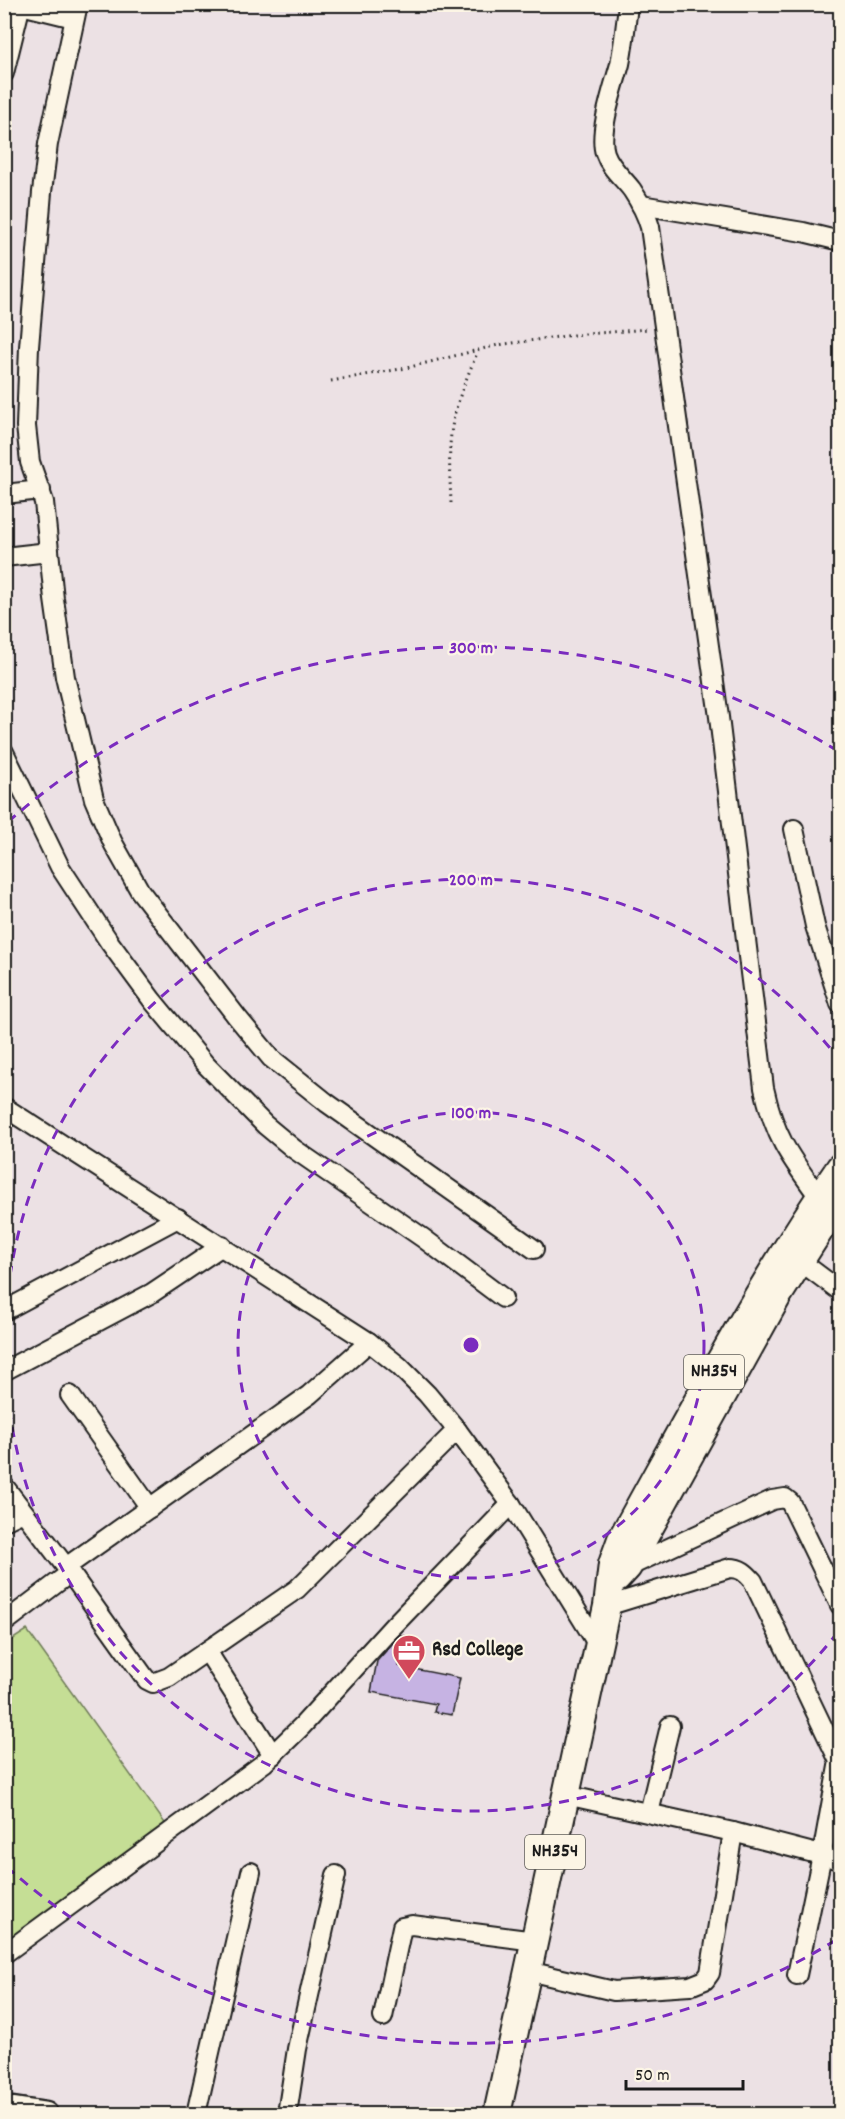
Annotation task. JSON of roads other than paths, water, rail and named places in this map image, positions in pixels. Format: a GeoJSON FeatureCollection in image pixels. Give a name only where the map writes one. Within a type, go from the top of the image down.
{"type":"FeatureCollection","features":[{"type":"Feature","properties":{"kind":"highway","name":"NH354"},"geometry":{"type":"LineString","coordinates":[[608,1597],[628,1567],[762,1324],[800,1261],[830,1198],[840,1167]]}},
{"type":"Feature","properties":{"kind":"highway","name":"NH354"},"geometry":{"type":"LineString","coordinates":[[497,2115],[598,1645],[612,1564],[621,1539],[757,1295],[830,1198]]}},
{"type":"Feature","properties":{"kind":"main road"},"geometry":{"type":"LineString","coordinates":[[4,2110],[13,2109],[46,2115]]}},
{"type":"Feature","properties":{"kind":"street"},"geometry":{"type":"LineString","coordinates":[[628,4],[620,62],[609,105],[604,151],[613,168],[641,205],[650,227],[719,717],[764,1088],[770,1114],[783,1146],[830,1198]]}},
{"type":"Feature","properties":{"kind":"street"},"geometry":{"type":"LineString","coordinates":[[4,72],[21,5],[76,11],[48,144],[42,192],[33,291],[26,426],[30,462],[44,502],[65,677],[91,788],[102,820],[140,891],[272,1058],[327,1103],[534,1249]]}},
{"type":"Feature","properties":{"kind":"street"},"geometry":{"type":"LineString","coordinates":[[641,205],[803,232],[840,242]]}},
{"type":"Feature","properties":{"kind":"street"},"geometry":{"type":"LineString","coordinates":[[4,494],[41,490]]}},
{"type":"Feature","properties":{"kind":"street"},"geometry":{"type":"LineString","coordinates":[[4,557],[49,552]]}},
{"type":"Feature","properties":{"kind":"street"},"geometry":{"type":"LineString","coordinates":[[4,752],[60,867],[152,1000],[205,1064],[265,1125],[294,1149],[423,1238],[503,1298]]}},
{"type":"Feature","properties":{"kind":"street"},"geometry":{"type":"LineString","coordinates":[[794,829],[815,926],[840,1004]]}},
{"type":"Feature","properties":{"kind":"street"},"geometry":{"type":"LineString","coordinates":[[4,1107],[369,1342],[399,1365],[457,1430],[511,1504],[598,1645]]}},
{"type":"Feature","properties":{"kind":"street"},"geometry":{"type":"LineString","coordinates":[[4,1311],[178,1218]]}},
{"type":"Feature","properties":{"kind":"street"},"geometry":{"type":"LineString","coordinates":[[4,1371],[169,1284],[222,1246]]}},
{"type":"Feature","properties":{"kind":"street"},"geometry":{"type":"LineString","coordinates":[[800,1261],[840,1291]]}},
{"type":"Feature","properties":{"kind":"street"},"geometry":{"type":"LineString","coordinates":[[4,1623],[68,1570],[150,1508],[309,1395],[369,1342]]}},
{"type":"Feature","properties":{"kind":"street"},"geometry":{"type":"LineString","coordinates":[[70,1395],[150,1508]]}},
{"type":"Feature","properties":{"kind":"street"},"geometry":{"type":"LineString","coordinates":[[4,1486],[147,1680],[153,1683],[161,1681],[207,1651],[297,1589],[457,1430]]}},
{"type":"Feature","properties":{"kind":"street"},"geometry":{"type":"LineString","coordinates":[[628,1567],[772,1500],[785,1498],[790,1502],[840,1605]]}},
{"type":"Feature","properties":{"kind":"street"},"geometry":{"type":"LineString","coordinates":[[4,1954],[264,1763],[302,1726],[394,1625],[511,1504]]}},
{"type":"Feature","properties":{"kind":"street"},"geometry":{"type":"LineString","coordinates":[[4,1521],[23,1512]]}},
{"type":"Feature","properties":{"kind":"street"},"geometry":{"type":"LineString","coordinates":[[608,1597],[730,1568],[738,1568],[747,1573],[753,1581],[840,1761],[797,1975]]}},
{"type":"Feature","properties":{"kind":"street"},"geometry":{"type":"LineString","coordinates":[[207,1651],[273,1755]]}},
{"type":"Feature","properties":{"kind":"street"},"geometry":{"type":"LineString","coordinates":[[649,1813],[670,1726]]}},
{"type":"Feature","properties":{"kind":"street"},"geometry":{"type":"LineString","coordinates":[[566,1795],[733,1832],[840,1860]]}},
{"type":"Feature","properties":{"kind":"street"},"geometry":{"type":"LineString","coordinates":[[528,1971],[614,1990],[690,1986],[705,1980],[710,1973],[733,1832]]}},
{"type":"Feature","properties":{"kind":"street"},"geometry":{"type":"LineString","coordinates":[[196,2115],[251,1872]]}},
{"type":"Feature","properties":{"kind":"street"},"geometry":{"type":"LineString","coordinates":[[287,2115],[297,2049],[336,1875]]}},
{"type":"Feature","properties":{"kind":"street"},"geometry":{"type":"LineString","coordinates":[[383,2017],[402,1927],[412,1925],[536,1941]]}},
{"type":"Feature","properties":{"kind":"place","name":"Rsd College"},"geometry":{"type":"Point","coordinates":[409,1680]}}]}
